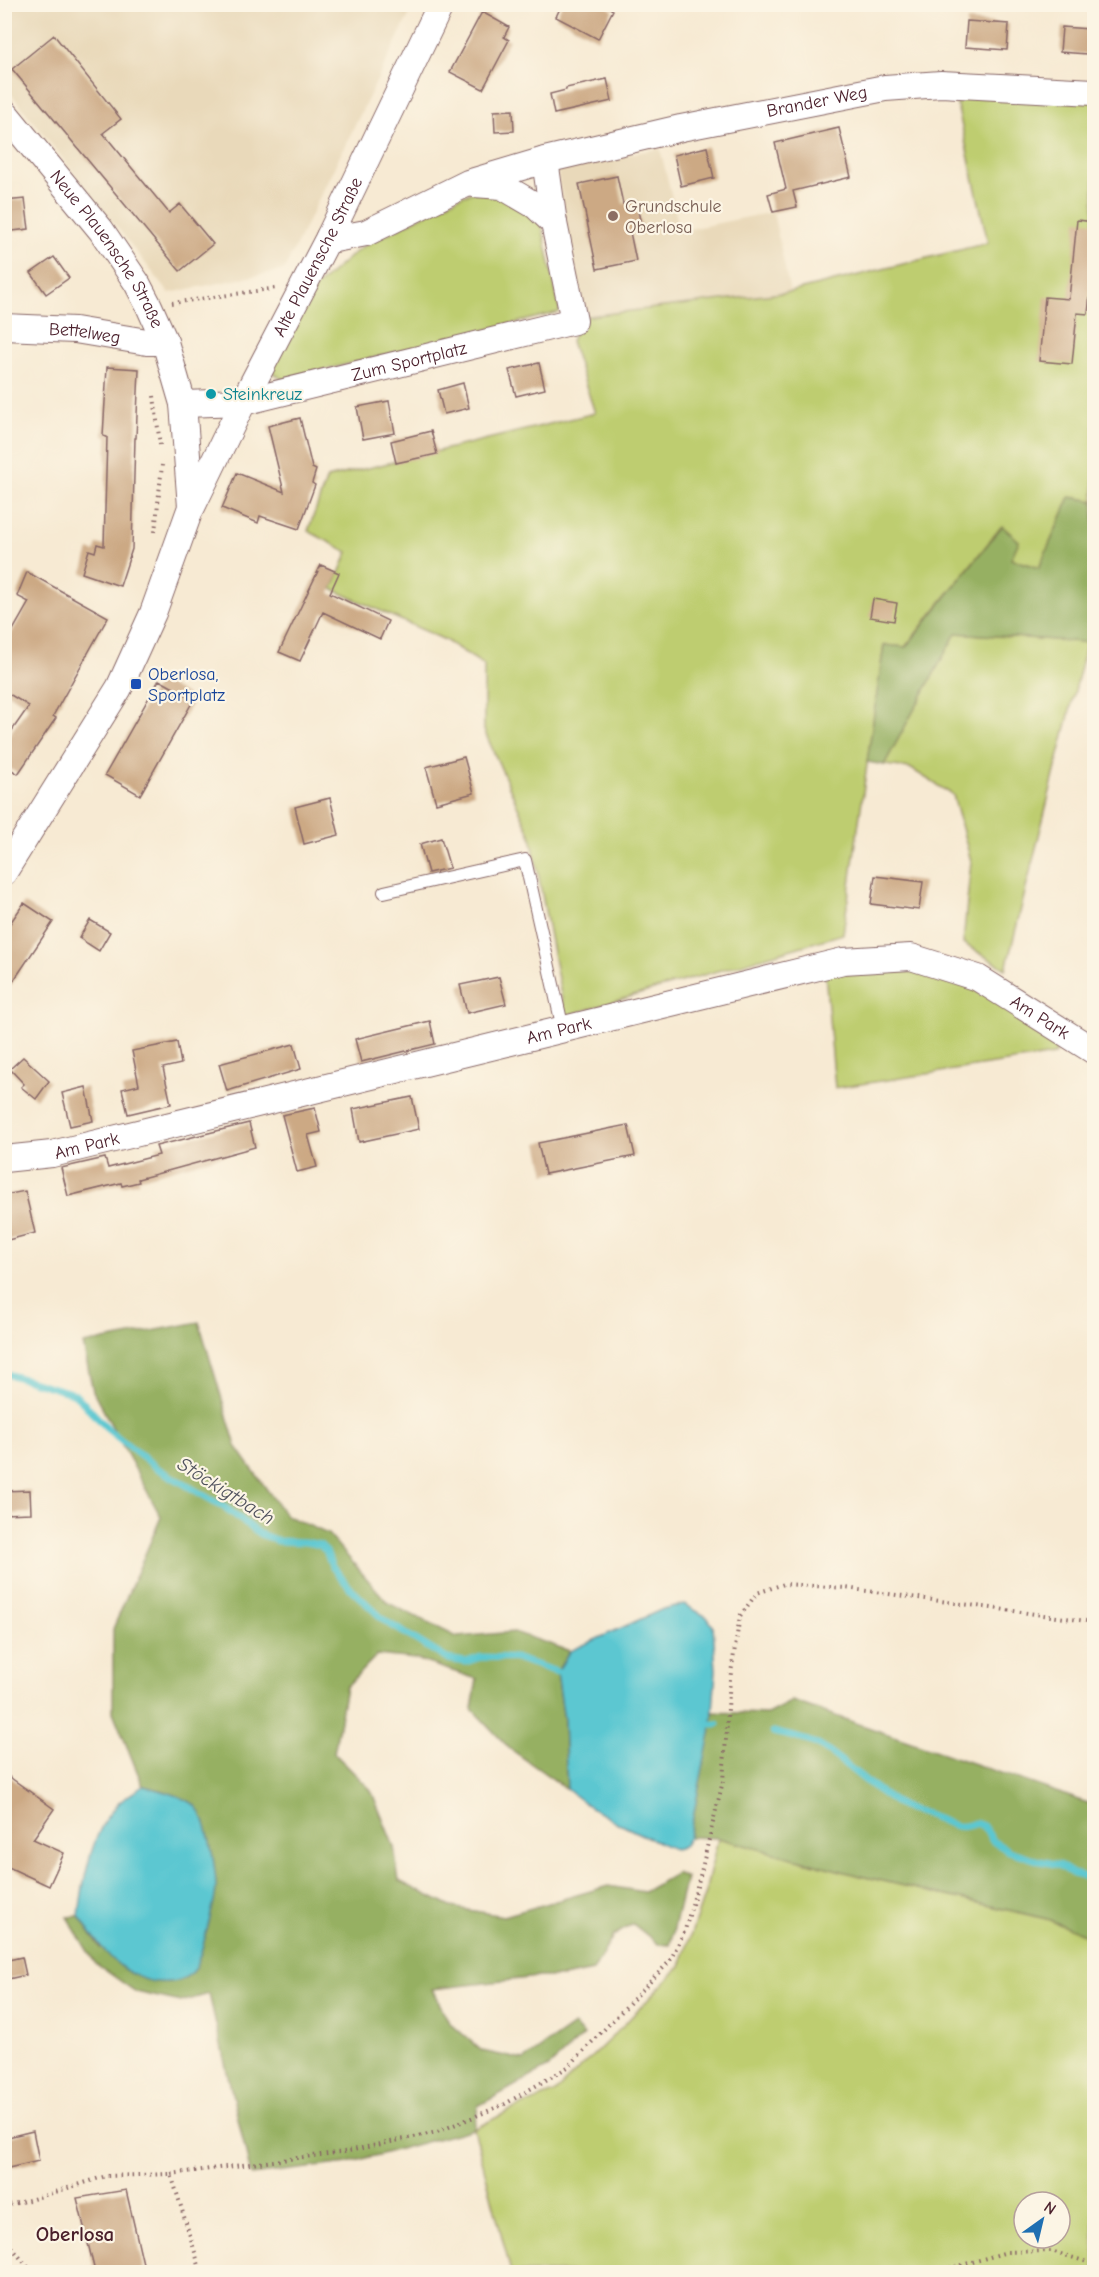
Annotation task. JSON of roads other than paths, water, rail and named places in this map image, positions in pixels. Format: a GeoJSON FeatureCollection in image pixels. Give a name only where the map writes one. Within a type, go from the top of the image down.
{"type":"FeatureCollection","features":[{"type":"Feature","properties":{"kind":"street","name":"Alte Plauensche Straße"},"geometry":{"type":"LineString","coordinates":[[191,507],[328,237],[441,4]]}},
{"type":"Feature","properties":{"kind":"street","name":"Brander Weg"},"geometry":{"type":"LineString","coordinates":[[328,237],[335,240],[366,233],[468,183],[544,160],[681,128],[885,88],[940,84],[1095,92]]}},
{"type":"Feature","properties":{"kind":"street","name":"Neue Plauensche Straße"},"geometry":{"type":"LineString","coordinates":[[4,112],[101,230],[137,283],[149,306],[165,342],[183,404],[191,507],[153,613],[119,688],[4,872]]}},
{"type":"Feature","properties":{"kind":"street"},"geometry":{"type":"LineString","coordinates":[[544,160],[554,223]]}},
{"type":"Feature","properties":{"kind":"street"},"geometry":{"type":"LineString","coordinates":[[468,183],[502,186],[536,206],[554,223]]}},
{"type":"Feature","properties":{"kind":"street","name":"Zum Sportplatz"},"geometry":{"type":"LineString","coordinates":[[243,402],[574,321],[554,223]]}},
{"type":"Feature","properties":{"kind":"street","name":"Bettelweg"},"geometry":{"type":"LineString","coordinates":[[4,327],[75,330],[147,342],[165,342]]}},
{"type":"Feature","properties":{"kind":"street"},"geometry":{"type":"LineString","coordinates":[[183,404],[243,402]]}},
{"type":"Feature","properties":{"kind":"street","name":"Am Park"},"geometry":{"type":"LineString","coordinates":[[4,1159],[52,1154],[843,961],[910,957],[978,978],[1095,1052]]}},
{"type":"Feature","properties":{"kind":"lane"},"geometry":{"type":"LineString","coordinates":[[384,892],[525,860],[563,1029]]}},
{"type":"Feature","properties":{"kind":"water"},"geometry":{"type":"Polygon","coordinates":[[[684,1604],[707,1617],[713,1626],[716,1670],[712,1724],[689,1837],[684,1845],[676,1850],[605,1816],[567,1789],[564,1720],[557,1672],[570,1651],[663,1609],[684,1604]]]}},
{"type":"Feature","properties":{"kind":"water"},"geometry":{"type":"Polygon","coordinates":[[[143,1786],[177,1796],[195,1805],[204,1820],[213,1857],[216,1888],[200,1954],[190,1974],[173,1982],[154,1982],[127,1971],[105,1952],[79,1916],[90,1855],[102,1825],[120,1802],[143,1786]]]}},
{"type":"Feature","properties":{"kind":"waterway","name":"Stöckigtbach"},"geometry":{"type":"LineString","coordinates":[[4,1373],[75,1394],[110,1431],[157,1468],[227,1509],[260,1534],[278,1541],[320,1545],[326,1551],[332,1566],[351,1589],[385,1621],[447,1659],[466,1662],[481,1657],[515,1658],[557,1672]]}},
{"type":"Feature","properties":{"kind":"waterway","name":"Stöckigtbach"},"geometry":{"type":"LineString","coordinates":[[712,1724],[717,1724]]}},
{"type":"Feature","properties":{"kind":"waterway","name":"Stöckigtbach"},"geometry":{"type":"LineString","coordinates":[[773,1732],[818,1745],[879,1792],[904,1808],[924,1813],[956,1826],[975,1823],[983,1826],[994,1842],[1009,1851],[1059,1865],[1073,1874],[1094,1879]]}},
{"type":"Feature","properties":{"kind":"place","name":"Grundschule Oberlosa"},"geometry":{"type":"Point","coordinates":[613,216]}},
{"type":"Feature","properties":{"kind":"place","name":"Steinkreuz"},"geometry":{"type":"Point","coordinates":[211,394]}},
{"type":"Feature","properties":{"kind":"place","name":"Oberlosa, Sportplatz"},"geometry":{"type":"Point","coordinates":[136,684]}},
{"type":"Feature","properties":{"kind":"district","name":"Oberlosa"},"geometry":{"type":"Point","coordinates":[75,2234]}}]}
